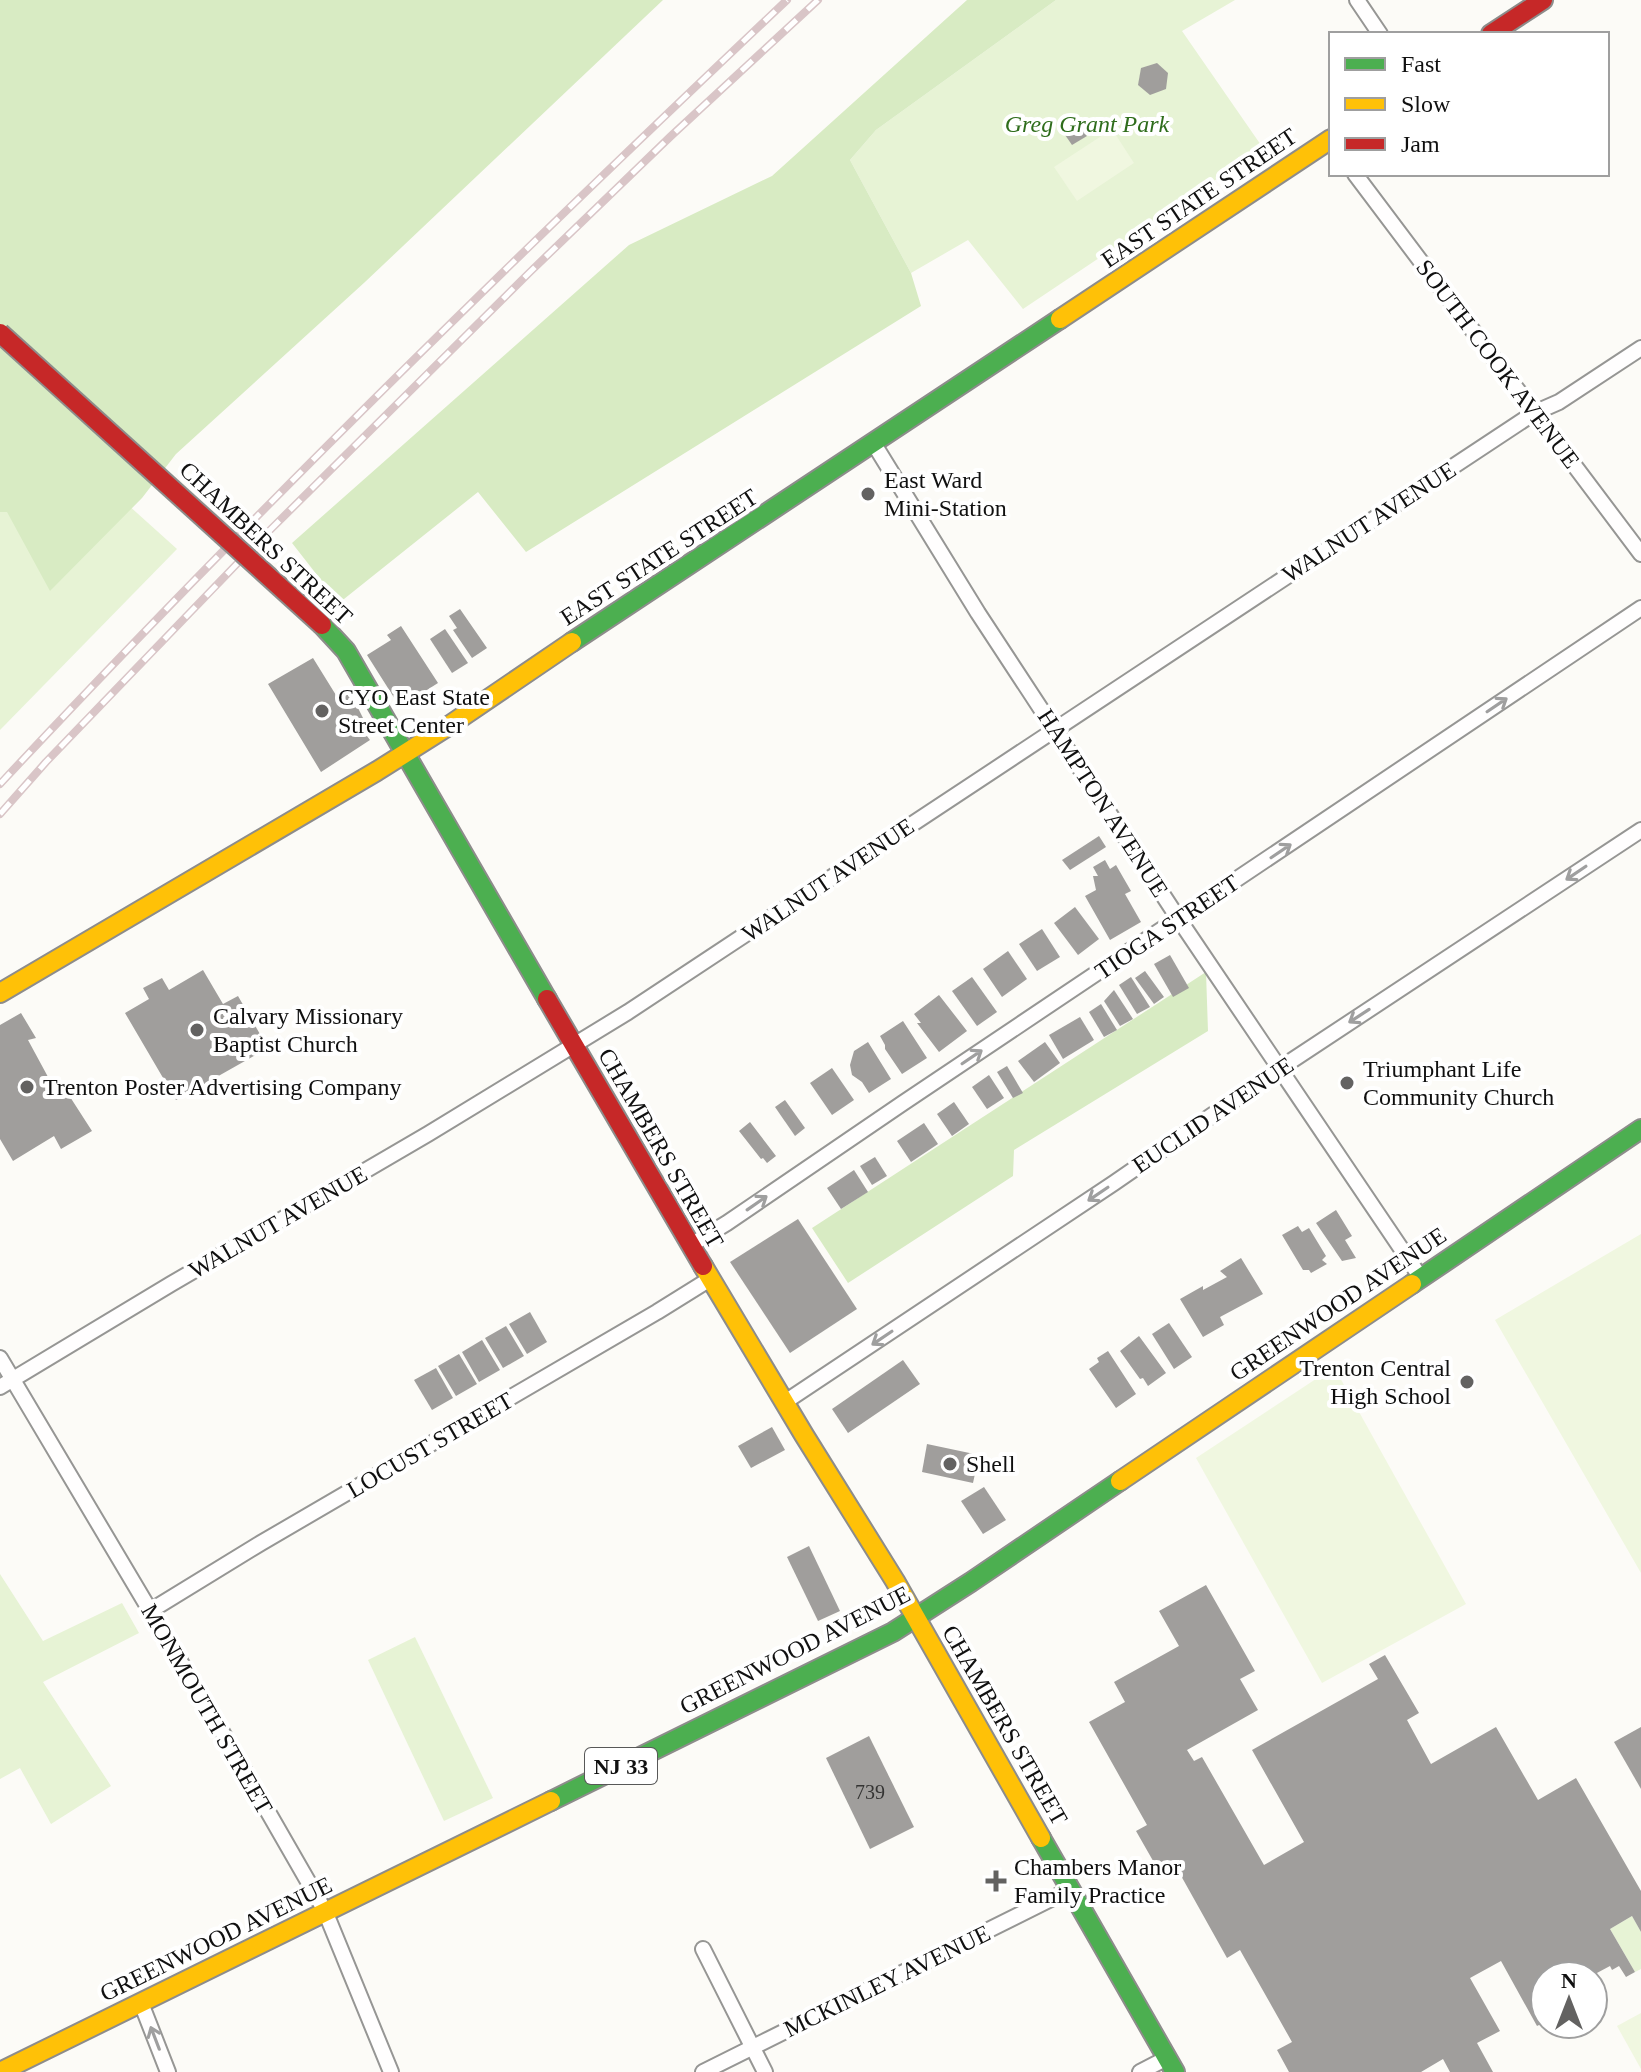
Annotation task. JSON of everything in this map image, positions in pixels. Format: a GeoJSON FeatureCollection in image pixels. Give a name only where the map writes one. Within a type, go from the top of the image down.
{"type":"FeatureCollection","features":[{"type":"Feature","properties":{"kind":"street"},"geometry":{"type":"LineString","coordinates":[[1357,0],[1379,32]]}},
{"type":"Feature","properties":{"kind":"street"},"geometry":{"type":"LineString","coordinates":[[1494,32],[1543,0]]}},
{"type":"Feature","properties":{"kind":"street","name":"EAST STATE STREET"},"geometry":{"type":"LineString","coordinates":[[0,993],[405,754],[1329,141]]}},
{"type":"Feature","properties":{"kind":"street","name":"SOUTH COOK AVENUE"},"geometry":{"type":"LineString","coordinates":[[1356,176],[1641,554]]}},
{"type":"Feature","properties":{"kind":"street","name":"CHAMBERS STREET"},"geometry":{"type":"LineString","coordinates":[[0,333],[322,625],[346,651],[710,1279],[916,1617],[1171,2065]]}},
{"type":"Feature","properties":{"kind":"street","name":"WALNUT AVENUE"},"geometry":{"type":"LineString","coordinates":[[6,1384],[574,1046],[1534,413],[1559,402],[1641,348]]}},
{"type":"Feature","properties":{"kind":"street","name":"HAMPTON AVENUE"},"geometry":{"type":"LineString","coordinates":[[874,444],[978,613],[1178,918],[1421,1278]]}},
{"type":"Feature","properties":{"kind":"street","name":"TIOGA STREET"},"geometry":{"type":"LineString","coordinates":[[691,1245],[1641,608]]}},
{"type":"Feature","properties":{"kind":"street","name":"EUCLID AVENUE"},"geometry":{"type":"LineString","coordinates":[[785,1402],[1101,1192],[1279,1069],[1641,830]]}},
{"type":"Feature","properties":{"kind":"street","name":"GREENWOOD AVENUE"},"geometry":{"type":"LineString","coordinates":[[0,2072],[882,1638],[971,1582],[1641,1129]]}},
{"type":"Feature","properties":{"kind":"street","name":"LOCUST STREET"},"geometry":{"type":"LineString","coordinates":[[150,1611],[710,1279]]}},
{"type":"Feature","properties":{"kind":"street","name":"MONMOUTH STREET"},"geometry":{"type":"LineString","coordinates":[[0,1358],[6,1384],[150,1611],[325,1911],[391,2072]]}},
{"type":"Feature","properties":{"kind":"street","name":"MCKINLEY AVENUE"},"geometry":{"type":"LineString","coordinates":[[703,2072],[1071,1889]]}},
{"type":"Feature","properties":{"kind":"street"},"geometry":{"type":"LineString","coordinates":[[703,1949],[765,2072]]}},
{"type":"Feature","properties":{"kind":"street"},"geometry":{"type":"LineString","coordinates":[[141,2003],[168,2072]]}},
{"type":"Feature","properties":{"kind":"street"},"geometry":{"type":"LineString","coordinates":[[1140,2072],[1171,2065]]}},
{"type":"Feature","properties":{"kind":"green space"},"geometry":{"type":"Polygon","coordinates":[[[0,0],[663,0],[365,282],[176,454],[142,498],[50,591],[7,512],[0,512],[0,0]]]}},
{"type":"Feature","properties":{"kind":"green space"},"geometry":{"type":"Polygon","coordinates":[[[967,0],[1056,0],[876,130],[850,160],[911,273],[921,306],[526,552],[478,492],[339,603],[292,543],[629,245],[772,176],[967,0]]]}},
{"type":"Feature","properties":{"kind":"green space","name":"Greg Grant Park"},"geometry":{"type":"Polygon","coordinates":[[[1056,0],[1235,0],[1182,31],[1263,148],[1023,309],[968,240],[911,273],[850,160],[876,130],[1056,0]]]}},
{"type":"Feature","properties":{"kind":"green space"},"geometry":{"type":"Polygon","coordinates":[[[1112,129],[1134,163],[1077,201],[1054,167],[1112,129]]]}},
{"type":"Feature","properties":{"kind":"green space"},"geometry":{"type":"Polygon","coordinates":[[[7,396],[177,549],[0,730],[0,463],[7,396]]]}},
{"type":"Feature","properties":{"kind":"green space"},"geometry":{"type":"Polygon","coordinates":[[[1206,972],[1208,1031],[1014,1150],[1013,1176],[848,1283],[812,1228],[1206,972]]]}},
{"type":"Feature","properties":{"kind":"green space"},"geometry":{"type":"Polygon","coordinates":[[[1641,1234],[1641,1573],[1495,1320],[1641,1234]]]}},
{"type":"Feature","properties":{"kind":"green space"},"geometry":{"type":"Polygon","coordinates":[[[1334,1367],[1466,1604],[1322,1683],[1196,1458],[1334,1367]]]}},
{"type":"Feature","properties":{"kind":"green space"},"geometry":{"type":"Polygon","coordinates":[[[0,1574],[43,1641],[122,1603],[139,1633],[43,1682],[111,1786],[51,1824],[20,1768],[0,1779],[0,1574]]]}},
{"type":"Feature","properties":{"kind":"green space"},"geometry":{"type":"Polygon","coordinates":[[[415,1637],[493,1798],[444,1821],[368,1660],[415,1637]]]}},
{"type":"Feature","properties":{"kind":"green space"},"geometry":{"type":"Polygon","coordinates":[[[1632,1916],[1641,1932],[1641,1969],[1635,1972],[1610,1929],[1632,1916]]]}},
{"type":"Feature","properties":{"kind":"green space"},"geometry":{"type":"Polygon","coordinates":[[[1641,2013],[1641,2069],[1617,2026],[1641,2013]]]}},
{"type":"Feature","properties":{"kind":"building"},"geometry":{"type":"Polygon","coordinates":[[[1157,63],[1168,73],[1166,89],[1150,95],[1138,85],[1141,68],[1157,63]]]}},
{"type":"Feature","properties":{"kind":"building"},"geometry":{"type":"Polygon","coordinates":[[[1077,122],[1087,136],[1072,145],[1063,132],[1077,122]]]}},
{"type":"Feature","properties":{"kind":"building"},"geometry":{"type":"Polygon","coordinates":[[[460,609],[487,648],[472,658],[453,630],[457,628],[449,616],[460,609]]]}},
{"type":"Feature","properties":{"kind":"building"},"geometry":{"type":"Polygon","coordinates":[[[401,626],[438,683],[400,707],[367,655],[391,640],[387,635],[401,626]]]}},
{"type":"Feature","properties":{"kind":"building"},"geometry":{"type":"Polygon","coordinates":[[[445,629],[468,663],[452,673],[430,639],[445,629]]]}},
{"type":"Feature","properties":{"kind":"building","name":"CYO East State Street Center"},"geometry":{"type":"Polygon","coordinates":[[[313,658],[339,700],[350,692],[365,722],[360,727],[370,740],[321,772],[268,684],[313,658]]]}},
{"type":"Feature","properties":{"kind":"building"},"geometry":{"type":"Polygon","coordinates":[[[1099,836],[1106,847],[1070,870],[1062,860],[1099,836]]]}},
{"type":"Feature","properties":{"kind":"building"},"geometry":{"type":"Polygon","coordinates":[[[1105,860],[1110,869],[1116,865],[1131,891],[1125,894],[1141,922],[1110,940],[1085,896],[1096,890],[1093,876],[1098,876],[1093,867],[1105,860]]]}},
{"type":"Feature","properties":{"kind":"building"},"geometry":{"type":"Polygon","coordinates":[[[1075,907],[1099,939],[1078,955],[1054,923],[1075,907]]]}},
{"type":"Feature","properties":{"kind":"building"},"geometry":{"type":"Polygon","coordinates":[[[1042,929],[1060,957],[1037,971],[1019,944],[1042,929]]]}},
{"type":"Feature","properties":{"kind":"building"},"geometry":{"type":"Polygon","coordinates":[[[1008,951],[1027,979],[1002,997],[983,969],[1008,951]]]}},
{"type":"Feature","properties":{"kind":"building"},"geometry":{"type":"Polygon","coordinates":[[[1170,955],[1189,988],[1173,997],[1154,964],[1170,955]]]}},
{"type":"Feature","properties":{"kind":"building","name":"Calvary Missionary Baptist Church"},"geometry":{"type":"Polygon","coordinates":[[[203,970],[223,1004],[238,996],[268,1048],[176,1100],[125,1013],[149,999],[143,988],[162,978],[169,990],[203,970]]]}},
{"type":"Feature","properties":{"kind":"building"},"geometry":{"type":"Polygon","coordinates":[[[1145,971],[1164,997],[1154,1004],[1135,978],[1145,971]]]}},
{"type":"Feature","properties":{"kind":"building"},"geometry":{"type":"Polygon","coordinates":[[[972,977],[997,1012],[977,1026],[952,991],[972,977]]]}},
{"type":"Feature","properties":{"kind":"building"},"geometry":{"type":"Polygon","coordinates":[[[1131,977],[1150,1007],[1137,1014],[1119,985],[1131,977]]]}},
{"type":"Feature","properties":{"kind":"building"},"geometry":{"type":"Polygon","coordinates":[[[1114,990],[1133,1019],[1120,1026],[1104,1001],[1114,990]]]}},
{"type":"Feature","properties":{"kind":"building"},"geometry":{"type":"Polygon","coordinates":[[[939,995],[967,1031],[939,1052],[917,1023],[921,1023],[914,1014],[939,995]]]}},
{"type":"Feature","properties":{"kind":"building"},"geometry":{"type":"Polygon","coordinates":[[[1101,1004],[1117,1030],[1104,1037],[1089,1012],[1101,1004]]]}},
{"type":"Feature","properties":{"kind":"building","name":"Trenton Poster Advertising Company"},"geometry":{"type":"Polygon","coordinates":[[[21,1013],[36,1038],[28,1040],[54,1088],[63,1086],[92,1131],[61,1149],[54,1136],[13,1161],[0,1139],[0,1025],[21,1013]]]}},
{"type":"Feature","properties":{"kind":"building"},"geometry":{"type":"Polygon","coordinates":[[[1080,1017],[1094,1040],[1063,1059],[1049,1035],[1080,1017]]]}},
{"type":"Feature","properties":{"kind":"building"},"geometry":{"type":"Polygon","coordinates":[[[903,1021],[927,1058],[902,1074],[880,1036],[903,1021]]]}},
{"type":"Feature","properties":{"kind":"building"},"geometry":{"type":"Polygon","coordinates":[[[868,1042],[891,1079],[869,1093],[862,1082],[852,1075],[850,1065],[854,1051],[868,1042]]]}},
{"type":"Feature","properties":{"kind":"building"},"geometry":{"type":"Polygon","coordinates":[[[1045,1042],[1060,1063],[1034,1082],[1018,1061],[1045,1042]]]}},
{"type":"Feature","properties":{"kind":"building"},"geometry":{"type":"Polygon","coordinates":[[[1007,1066],[1023,1093],[1013,1098],[997,1072],[1007,1066]]]}},
{"type":"Feature","properties":{"kind":"building"},"geometry":{"type":"Polygon","coordinates":[[[832,1068],[854,1100],[832,1115],[810,1083],[832,1068]]]}},
{"type":"Feature","properties":{"kind":"building"},"geometry":{"type":"Polygon","coordinates":[[[989,1075],[1004,1098],[987,1109],[972,1087],[989,1075]]]}},
{"type":"Feature","properties":{"kind":"building"},"geometry":{"type":"Polygon","coordinates":[[[785,1100],[805,1128],[795,1136],[775,1107],[785,1100]]]}},
{"type":"Feature","properties":{"kind":"building"},"geometry":{"type":"Polygon","coordinates":[[[954,1102],[969,1124],[952,1136],[937,1114],[954,1102]]]}},
{"type":"Feature","properties":{"kind":"building"},"geometry":{"type":"Polygon","coordinates":[[[750,1122],[776,1156],[767,1163],[739,1131],[750,1122]]]}},
{"type":"Feature","properties":{"kind":"building"},"geometry":{"type":"Polygon","coordinates":[[[924,1123],[938,1144],[911,1162],[897,1141],[924,1123]]]}},
{"type":"Feature","properties":{"kind":"building"},"geometry":{"type":"Polygon","coordinates":[[[875,1157],[887,1176],[872,1185],[860,1166],[875,1157]]]}},
{"type":"Feature","properties":{"kind":"building"},"geometry":{"type":"Polygon","coordinates":[[[854,1170],[868,1192],[841,1209],[827,1188],[854,1170]]]}},
{"type":"Feature","properties":{"kind":"building"},"geometry":{"type":"Polygon","coordinates":[[[1336,1210],[1352,1236],[1345,1240],[1356,1258],[1342,1261],[1316,1223],[1336,1210]]]}},
{"type":"Feature","properties":{"kind":"building"},"geometry":{"type":"Polygon","coordinates":[[[798,1219],[857,1309],[790,1353],[730,1262],[798,1219]]]}},
{"type":"Feature","properties":{"kind":"building"},"geometry":{"type":"Polygon","coordinates":[[[1298,1226],[1302,1232],[1309,1228],[1326,1256],[1322,1260],[1327,1264],[1311,1273],[1303,1270],[1282,1235],[1298,1226]]]}},
{"type":"Feature","properties":{"kind":"building"},"geometry":{"type":"Polygon","coordinates":[[[1241,1258],[1263,1294],[1220,1317],[1224,1325],[1203,1337],[1180,1299],[1227,1277],[1220,1271],[1241,1258]]]}},
{"type":"Feature","properties":{"kind":"building"},"geometry":{"type":"Polygon","coordinates":[[[530,1312],[547,1342],[527,1354],[509,1324],[530,1312]]]}},
{"type":"Feature","properties":{"kind":"building"},"geometry":{"type":"Polygon","coordinates":[[[1169,1323],[1192,1357],[1174,1369],[1152,1334],[1169,1323]]]}},
{"type":"Feature","properties":{"kind":"building"},"geometry":{"type":"Polygon","coordinates":[[[506,1326],[524,1356],[503,1368],[485,1338],[506,1326]]]}},
{"type":"Feature","properties":{"kind":"building"},"geometry":{"type":"Polygon","coordinates":[[[1139,1336],[1166,1373],[1148,1386],[1120,1351],[1139,1336]]]}},
{"type":"Feature","properties":{"kind":"building"},"geometry":{"type":"Polygon","coordinates":[[[482,1340],[500,1370],[479,1382],[462,1352],[482,1340]]]}},
{"type":"Feature","properties":{"kind":"building"},"geometry":{"type":"Polygon","coordinates":[[[1108,1351],[1136,1394],[1116,1408],[1089,1369],[1099,1362],[1097,1358],[1108,1351]]]}},
{"type":"Feature","properties":{"kind":"building"},"geometry":{"type":"Polygon","coordinates":[[[459,1354],[477,1384],[456,1396],[438,1366],[459,1354]]]}},
{"type":"Feature","properties":{"kind":"building"},"geometry":{"type":"Polygon","coordinates":[[[903,1360],[920,1384],[848,1433],[832,1409],[903,1360]]]}},
{"type":"Feature","properties":{"kind":"building"},"geometry":{"type":"Polygon","coordinates":[[[436,1368],[453,1398],[432,1410],[414,1380],[436,1368]]]}},
{"type":"Feature","properties":{"kind":"building"},"geometry":{"type":"Polygon","coordinates":[[[772,1427],[785,1450],[751,1468],[738,1446],[772,1427]]]}},
{"type":"Feature","properties":{"kind":"building","name":"Shell"},"geometry":{"type":"Polygon","coordinates":[[[927,1444],[979,1455],[973,1483],[922,1472],[927,1444]]]}},
{"type":"Feature","properties":{"kind":"building","name":"Shell"},"geometry":{"type":"Polygon","coordinates":[[[984,1487],[1006,1520],[983,1534],[961,1501],[984,1487]]]}},
{"type":"Feature","properties":{"kind":"building"},"geometry":{"type":"Polygon","coordinates":[[[809,1546],[840,1611],[818,1621],[787,1557],[809,1546]]]}},
{"type":"Feature","properties":{"kind":"building"},"geometry":{"type":"Polygon","coordinates":[[[1206,1585],[1255,1671],[1240,1679],[1258,1710],[1187,1750],[1194,1761],[1202,1757],[1264,1865],[1304,1842],[1252,1750],[1378,1679],[1369,1664],[1385,1655],[1419,1713],[1407,1720],[1431,1764],[1496,1727],[1538,1800],[1576,1778],[1641,1891],[1641,1932],[1632,1916],[1610,1929],[1635,1972],[1626,1977],[1619,1966],[1612,1970],[1609,1960],[1529,1960],[1529,2012],[1501,1961],[1470,1978],[1500,2031],[1477,2043],[1493,2072],[1450,2072],[1443,2059],[1421,2072],[1289,2072],[1277,2050],[1292,2042],[1240,1950],[1227,1958],[1175,1865],[1160,1873],[1136,1831],[1147,1825],[1089,1722],[1125,1702],[1114,1682],[1179,1646],[1159,1611],[1206,1585]]]}},
{"type":"Feature","properties":{"kind":"building"},"geometry":{"type":"Polygon","coordinates":[[[1641,1727],[1641,1789],[1614,1742],[1641,1727]]]}},
{"type":"Feature","properties":{"kind":"building"},"geometry":{"type":"Polygon","coordinates":[[[869,1736],[914,1827],[870,1849],[826,1758],[869,1736]]]}},
{"type":"Feature","properties":{"kind":"railway"},"geometry":{"type":"LineString","coordinates":[[0,784],[289,484],[586,192],[787,0]]}},
{"type":"Feature","properties":{"kind":"railway"},"geometry":{"type":"LineString","coordinates":[[0,814],[46,762],[258,542],[530,272],[818,0]]}},
{"type":"Feature","properties":{"kind":"traffic: fast"},"geometry":{"type":"LineString","coordinates":[[572,642],[1060,319]]}},
{"type":"Feature","properties":{"kind":"traffic: fast"},"geometry":{"type":"LineString","coordinates":[[322,625],[346,651],[547,999]]}},
{"type":"Feature","properties":{"kind":"traffic: fast"},"geometry":{"type":"LineString","coordinates":[[1412,1284],[1641,1129]]}},
{"type":"Feature","properties":{"kind":"traffic: fast"},"geometry":{"type":"LineString","coordinates":[[551,1801],[893,1632],[1120,1481]]}},
{"type":"Feature","properties":{"kind":"traffic: fast"},"geometry":{"type":"LineString","coordinates":[[1041,1838],[1175,2072]]}},
{"type":"Feature","properties":{"kind":"traffic: slow"},"geometry":{"type":"LineString","coordinates":[[1060,319],[1329,140]]}},
{"type":"Feature","properties":{"kind":"traffic: slow"},"geometry":{"type":"LineString","coordinates":[[0,993],[377,771],[572,642]]}},
{"type":"Feature","properties":{"kind":"traffic: slow"},"geometry":{"type":"LineString","coordinates":[[703,1266],[895,1581],[1041,1838]]}},
{"type":"Feature","properties":{"kind":"traffic: slow"},"geometry":{"type":"LineString","coordinates":[[1120,1481],[1412,1284]]}},
{"type":"Feature","properties":{"kind":"traffic: slow"},"geometry":{"type":"LineString","coordinates":[[0,2072],[551,1801]]}},
{"type":"Feature","properties":{"kind":"traffic: jam"},"geometry":{"type":"LineString","coordinates":[[1494,32],[1543,0]]}},
{"type":"Feature","properties":{"kind":"traffic: jam"},"geometry":{"type":"LineString","coordinates":[[0,333],[322,625]]}},
{"type":"Feature","properties":{"kind":"traffic: jam"},"geometry":{"type":"LineString","coordinates":[[547,999],[703,1266]]}},
{"type":"Feature","properties":{"kind":"place","name":"East Ward Mini-Station"},"geometry":{"type":"Point","coordinates":[868,494]}},
{"type":"Feature","properties":{"kind":"place","name":"CYO East State Street Center"},"geometry":{"type":"Point","coordinates":[322,711]}},
{"type":"Feature","properties":{"kind":"place","name":"Calvary Missionary Baptist Church"},"geometry":{"type":"Point","coordinates":[197,1030]}},
{"type":"Feature","properties":{"kind":"place","name":"Triumphant Life Community Church"},"geometry":{"type":"Point","coordinates":[1347,1083]}},
{"type":"Feature","properties":{"kind":"place","name":"Trenton Poster Advertising Company"},"geometry":{"type":"Point","coordinates":[27,1087]}},
{"type":"Feature","properties":{"kind":"place","name":"Trenton Central High School"},"geometry":{"type":"Point","coordinates":[1467,1382]}},
{"type":"Feature","properties":{"kind":"place","name":"Shell"},"geometry":{"type":"Point","coordinates":[950,1464]}},
{"type":"Feature","properties":{"kind":"place","name":"Chambers Manor Family Practice"},"geometry":{"type":"Point","coordinates":[996,1881]}}]}
